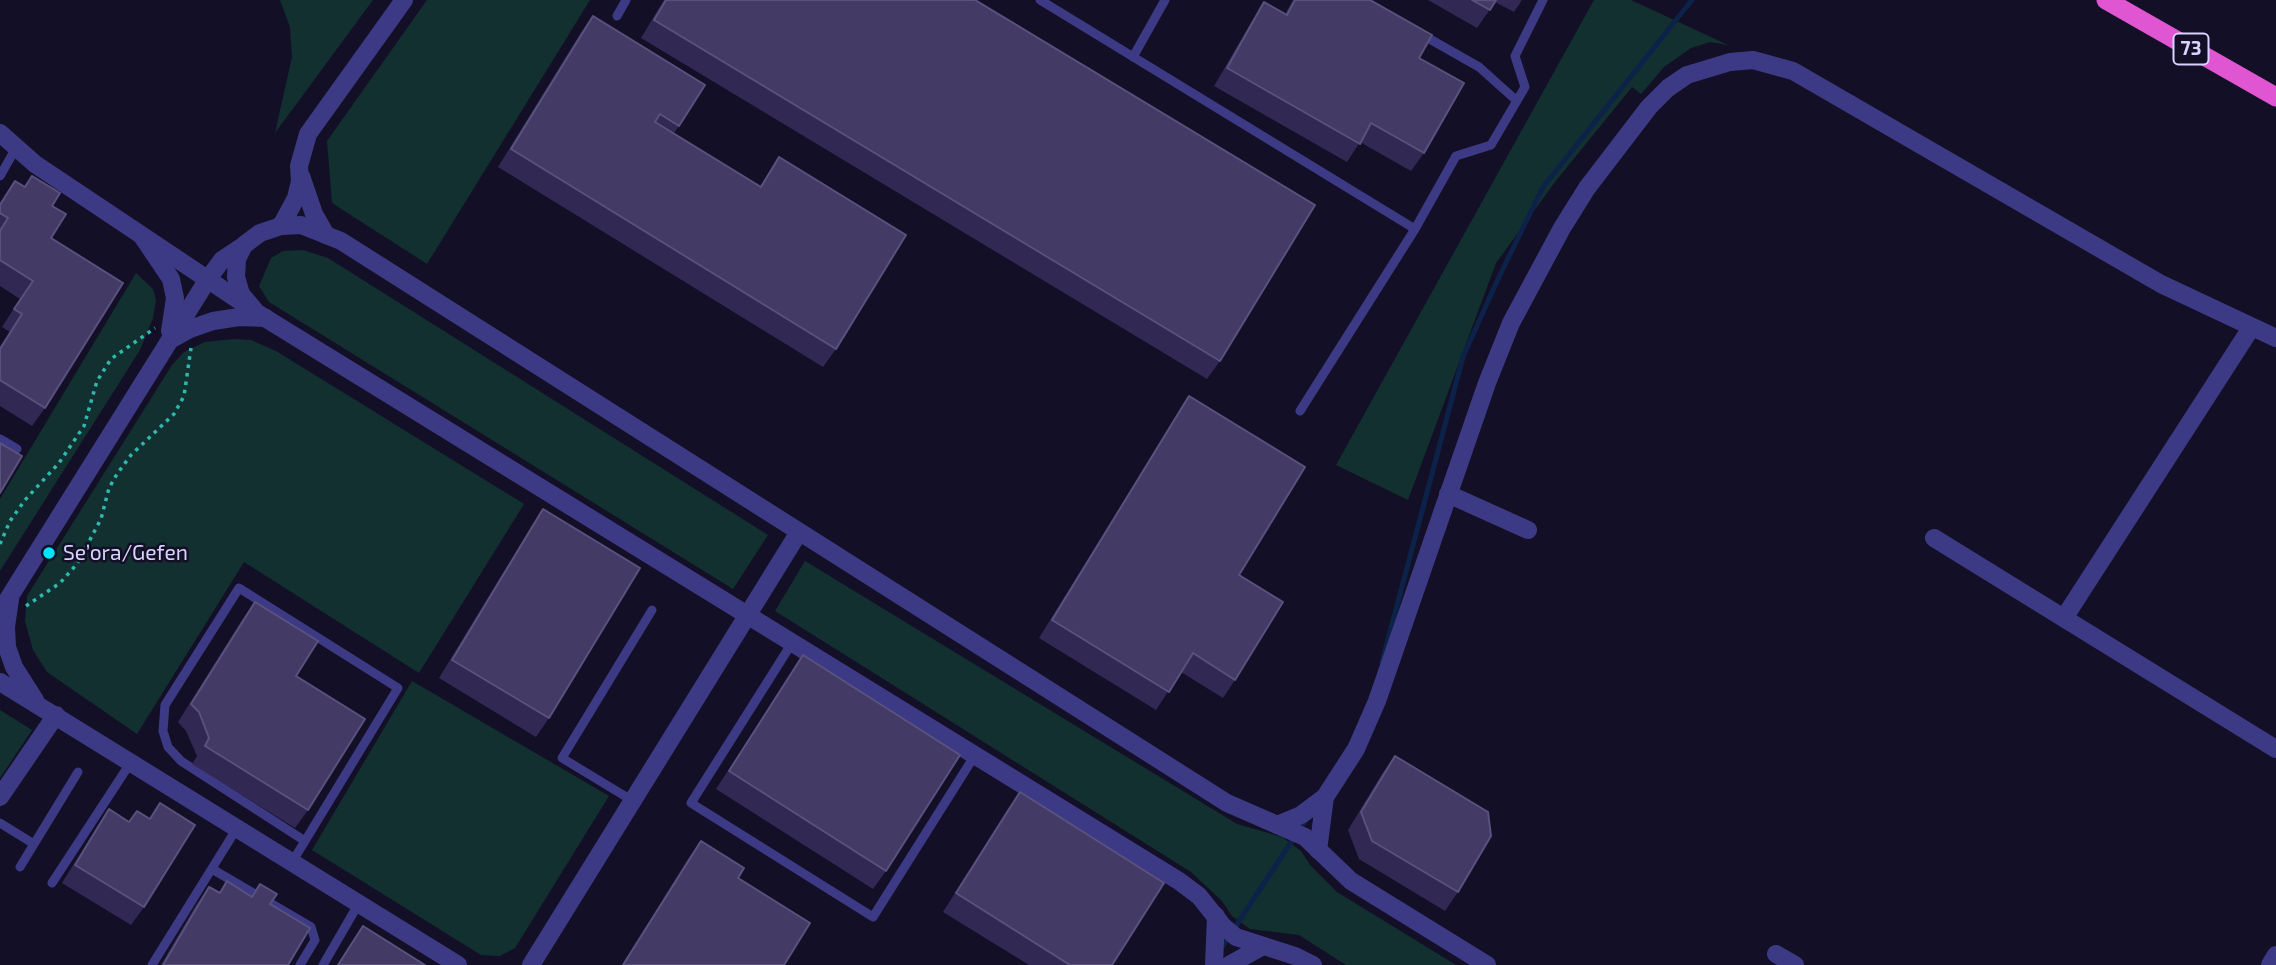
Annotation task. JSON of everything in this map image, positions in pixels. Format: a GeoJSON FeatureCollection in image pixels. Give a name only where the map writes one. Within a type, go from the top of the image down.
{"type":"FeatureCollection","features":[{"type":"Feature","properties":{"kind":"highway","name":"73"},"geometry":{"type":"LineString","coordinates":[[2106,0],[2276,97]]}},
{"type":"Feature","properties":{"kind":"street"},"geometry":{"type":"LineString","coordinates":[[281,226],[296,198],[303,149],[315,121],[404,0]]}},
{"type":"Feature","properties":{"kind":"street"},"geometry":{"type":"LineString","coordinates":[[1318,850],[1325,797],[1356,749],[1377,701],[1486,383],[1511,323],[1562,228],[1587,188],[1668,88],[1696,71],[1730,62],[1774,64],[1814,81],[2139,271],[2276,338]]}},
{"type":"Feature","properties":{"kind":"street"},"geometry":{"type":"LineString","coordinates":[[0,133],[16,148],[142,236],[262,315],[1179,881],[1199,896],[1236,937],[1313,965]]}},
{"type":"Feature","properties":{"kind":"street"},"geometry":{"type":"LineString","coordinates":[[300,173],[314,214],[326,235]]}},
{"type":"Feature","properties":{"kind":"street"},"geometry":{"type":"LineString","coordinates":[[38,704],[14,667],[8,648],[3,616],[5,599],[222,260],[260,233],[281,226],[301,225],[326,235],[1227,803],[1305,837],[1351,881],[1487,965]]}},
{"type":"Feature","properties":{"kind":"street"},"geometry":{"type":"LineString","coordinates":[[142,236],[170,279],[175,298],[167,343]]}},
{"type":"Feature","properties":{"kind":"street"},"geometry":{"type":"LineString","coordinates":[[244,245],[237,259],[236,277],[241,294],[262,315]]}},
{"type":"Feature","properties":{"kind":"street"},"geometry":{"type":"LineString","coordinates":[[167,343],[190,329],[239,317],[262,315]]}},
{"type":"Feature","properties":{"kind":"street"},"geometry":{"type":"LineString","coordinates":[[2064,618],[2251,328]]}},
{"type":"Feature","properties":{"kind":"street"},"geometry":{"type":"LineString","coordinates":[[1448,494],[1528,530]]}},
{"type":"Feature","properties":{"kind":"street"},"geometry":{"type":"LineString","coordinates":[[531,965],[799,532]]}},
{"type":"Feature","properties":{"kind":"street"},"geometry":{"type":"LineString","coordinates":[[1934,538],[2276,749]]}},
{"type":"Feature","properties":{"kind":"street"},"geometry":{"type":"LineString","coordinates":[[0,682],[458,965]]}},
{"type":"Feature","properties":{"kind":"street"},"geometry":{"type":"LineString","coordinates":[[0,797],[56,715]]}},
{"type":"Feature","properties":{"kind":"street"},"geometry":{"type":"LineString","coordinates":[[1278,825],[1301,815],[1325,797]]}},
{"type":"Feature","properties":{"kind":"street"},"geometry":{"type":"LineString","coordinates":[[1214,965],[1216,916]]}},
{"type":"Feature","properties":{"kind":"street"},"geometry":{"type":"LineString","coordinates":[[1229,965],[1263,946]]}},
{"type":"Feature","properties":{"kind":"street"},"geometry":{"type":"LineString","coordinates":[[1776,954],[1795,965]]}},
{"type":"Feature","properties":{"kind":"street"},"geometry":{"type":"LineString","coordinates":[[2270,965],[2276,955]]}},
{"type":"Feature","properties":{"kind":"lane"},"geometry":{"type":"LineString","coordinates":[[617,16],[626,0]]}},
{"type":"Feature","properties":{"kind":"lane"},"geometry":{"type":"LineString","coordinates":[[1040,0],[1415,229]]}},
{"type":"Feature","properties":{"kind":"lane"},"geometry":{"type":"LineString","coordinates":[[1133,57],[1165,0]]}},
{"type":"Feature","properties":{"kind":"lane"},"geometry":{"type":"LineString","coordinates":[[1300,411],[1415,229],[1456,156],[1491,145],[1525,87],[1515,56],[1543,0]]}},
{"type":"Feature","properties":{"kind":"lane"},"geometry":{"type":"LineString","coordinates":[[1409,27],[1479,67],[1517,101]]}},
{"type":"Feature","properties":{"kind":"lane"},"geometry":{"type":"LineString","coordinates":[[0,176],[16,148]]}},
{"type":"Feature","properties":{"kind":"lane"},"geometry":{"type":"LineString","coordinates":[[0,439],[17,449]]}},
{"type":"Feature","properties":{"kind":"lane"},"geometry":{"type":"LineString","coordinates":[[292,862],[305,841],[398,688],[239,588],[165,705],[163,731],[168,747],[181,761],[305,841]]}},
{"type":"Feature","properties":{"kind":"lane"},"geometry":{"type":"LineString","coordinates":[[633,801],[562,758],[652,610]]}},
{"type":"Feature","properties":{"kind":"lane"},"geometry":{"type":"LineString","coordinates":[[792,643],[691,803],[873,917],[975,755]]}},
{"type":"Feature","properties":{"kind":"lane"},"geometry":{"type":"LineString","coordinates":[[52,883],[131,762]]}},
{"type":"Feature","properties":{"kind":"lane"},"geometry":{"type":"LineString","coordinates":[[20,867],[78,772]]}},
{"type":"Feature","properties":{"kind":"lane"},"geometry":{"type":"LineString","coordinates":[[0,823],[34,844]]}},
{"type":"Feature","properties":{"kind":"lane"},"geometry":{"type":"LineString","coordinates":[[152,965],[237,828]]}},
{"type":"Feature","properties":{"kind":"lane"},"geometry":{"type":"LineString","coordinates":[[212,869],[311,927],[315,940],[300,965]]}},
{"type":"Feature","properties":{"kind":"lane"},"geometry":{"type":"LineString","coordinates":[[323,965],[359,904]]}},
{"type":"Feature","properties":{"kind":"path"},"geometry":{"type":"LineString","coordinates":[[0,544],[10,521],[59,463],[84,426],[97,381],[111,359],[174,315]]}},
{"type":"Feature","properties":{"kind":"path"},"geometry":{"type":"LineString","coordinates":[[3,616],[60,583],[77,564],[96,531],[108,488],[131,454],[174,414],[184,396],[189,371],[190,329]]}},
{"type":"Feature","properties":{"kind":"green space"},"geometry":{"type":"Polygon","coordinates":[[[280,0],[373,0],[275,133],[292,57],[290,27],[280,0]]]}},
{"type":"Feature","properties":{"kind":"green space"},"geometry":{"type":"Polygon","coordinates":[[[427,0],[590,0],[427,264],[332,203],[327,141],[427,0]]]}},
{"type":"Feature","properties":{"kind":"green space"},"geometry":{"type":"Polygon","coordinates":[[[1594,0],[1631,0],[1728,45],[1710,42],[1691,48],[1664,67],[1641,94],[1632,87],[1555,182],[1496,263],[1408,500],[1336,465],[1594,0]]]}},
{"type":"Feature","properties":{"kind":"green space"},"geometry":{"type":"Polygon","coordinates":[[[303,250],[328,258],[768,535],[733,589],[269,302],[259,286],[271,258],[283,251],[303,250]]]}},
{"type":"Feature","properties":{"kind":"green space"},"geometry":{"type":"Polygon","coordinates":[[[136,273],[153,289],[156,300],[153,318],[140,350],[0,571],[0,499],[136,273]]]}},
{"type":"Feature","properties":{"kind":"green space"},"geometry":{"type":"Polygon","coordinates":[[[251,340],[276,351],[524,504],[419,673],[244,562],[137,734],[47,672],[33,650],[25,621],[27,596],[172,365],[184,352],[205,342],[251,340]]]}},
{"type":"Feature","properties":{"kind":"green space"},"geometry":{"type":"Polygon","coordinates":[[[805,561],[1237,824],[1282,837],[1301,851],[1310,865],[1337,892],[1456,965],[1346,965],[1299,935],[1250,929],[1232,916],[1222,901],[1191,872],[775,611],[805,561]]]}},
{"type":"Feature","properties":{"kind":"green space"},"geometry":{"type":"Polygon","coordinates":[[[412,681],[609,796],[515,948],[500,956],[481,955],[312,850],[412,681]]]}},
{"type":"Feature","properties":{"kind":"green space"},"geometry":{"type":"Polygon","coordinates":[[[0,710],[32,730],[0,778],[0,710]]]}},
{"type":"Feature","properties":{"kind":"building"},"geometry":{"type":"Polygon","coordinates":[[[666,0],[975,0],[1315,205],[1220,361],[654,20],[666,0]]]}},
{"type":"Feature","properties":{"kind":"building"},"geometry":{"type":"Polygon","coordinates":[[[1295,0],[1370,0],[1432,35],[1419,58],[1464,83],[1424,153],[1371,123],[1360,144],[1227,68],[1264,2],[1287,15],[1295,0]]]}},
{"type":"Feature","properties":{"kind":"building"},"geometry":{"type":"Polygon","coordinates":[[[1472,0],[1496,0],[1490,10],[1472,0]]]}},
{"type":"Feature","properties":{"kind":"building"},"geometry":{"type":"Polygon","coordinates":[[[593,16],[705,85],[679,126],[660,114],[655,122],[761,187],[779,157],[906,235],[836,349],[511,149],[593,16]]]}},
{"type":"Feature","properties":{"kind":"building"},"geometry":{"type":"Polygon","coordinates":[[[32,176],[60,193],[52,206],[66,214],[51,238],[123,283],[45,408],[0,380],[0,349],[22,314],[14,309],[33,281],[0,260],[0,231],[8,218],[0,213],[0,205],[15,181],[25,187],[32,176]]]}},
{"type":"Feature","properties":{"kind":"building"},"geometry":{"type":"Polygon","coordinates":[[[1189,396],[1305,467],[1239,575],[1283,602],[1235,680],[1193,653],[1169,692],[1052,620],[1189,396]]]}},
{"type":"Feature","properties":{"kind":"building"},"geometry":{"type":"Polygon","coordinates":[[[0,443],[22,456],[0,493],[0,443]]]}},
{"type":"Feature","properties":{"kind":"building"},"geometry":{"type":"Polygon","coordinates":[[[543,509],[640,568],[549,718],[452,660],[543,509]]]}},
{"type":"Feature","properties":{"kind":"building"},"geometry":{"type":"Polygon","coordinates":[[[255,602],[318,641],[296,676],[365,719],[308,810],[205,746],[209,738],[199,712],[191,704],[255,602]]]}},
{"type":"Feature","properties":{"kind":"building"},"geometry":{"type":"Polygon","coordinates":[[[803,655],[960,755],[886,871],[729,771],[803,655]]]}},
{"type":"Feature","properties":{"kind":"building"},"geometry":{"type":"Polygon","coordinates":[[[1395,756],[1488,812],[1491,836],[1458,892],[1372,841],[1361,812],[1395,756]]]}},
{"type":"Feature","properties":{"kind":"building"},"geometry":{"type":"Polygon","coordinates":[[[1020,792],[1164,883],[1112,965],[1070,965],[956,893],[1020,792]]]}},
{"type":"Feature","properties":{"kind":"building"},"geometry":{"type":"Polygon","coordinates":[[[160,803],[195,825],[144,907],[75,865],[109,809],[129,822],[137,811],[150,819],[160,803]]]}},
{"type":"Feature","properties":{"kind":"building"},"geometry":{"type":"Polygon","coordinates":[[[701,841],[744,868],[738,878],[810,923],[784,965],[623,965],[701,841]]]}},
{"type":"Feature","properties":{"kind":"building"},"geometry":{"type":"Polygon","coordinates":[[[227,881],[252,897],[260,884],[277,894],[270,904],[310,928],[288,965],[163,965],[209,887],[220,893],[227,881]]]}},
{"type":"Feature","properties":{"kind":"building"},"geometry":{"type":"Polygon","coordinates":[[[363,926],[425,965],[338,965],[363,926]]]}},
{"type":"Feature","properties":{"kind":"waterway"},"geometry":{"type":"LineString","coordinates":[[1382,662],[1463,357],[1498,279],[1543,187],[1692,0]]}},
{"type":"Feature","properties":{"kind":"waterway"},"geometry":{"type":"LineString","coordinates":[[1220,950],[1307,818]]}},
{"type":"Feature","properties":{"kind":"place","name":"Se’ora/Gefen"},"geometry":{"type":"Point","coordinates":[49,553]}}]}
